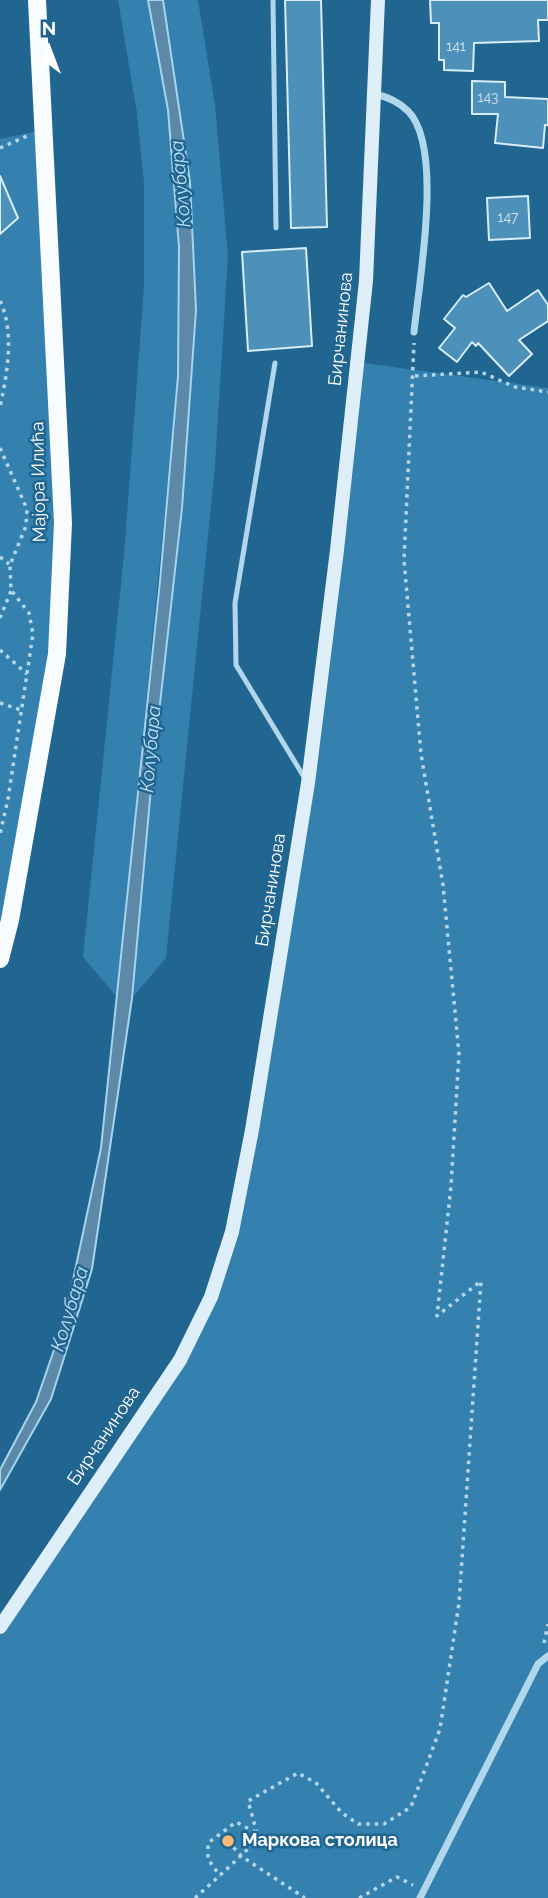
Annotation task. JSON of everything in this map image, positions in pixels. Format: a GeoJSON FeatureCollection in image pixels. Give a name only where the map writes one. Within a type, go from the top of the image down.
{"type":"FeatureCollection","features":[{"type":"Feature","properties":{"kind":"main road","name":"Мајора Илића"},"geometry":{"type":"LineString","coordinates":[[0,958],[10,920],[58,641],[62,510],[37,0]]}},
{"type":"Feature","properties":{"kind":"main road","name":"Бирчанинова"},"geometry":{"type":"LineString","coordinates":[[0,1627],[180,1360],[211,1297],[232,1232],[252,1130],[308,783],[366,281],[378,0]]}},
{"type":"Feature","properties":{"kind":"street"},"geometry":{"type":"LineString","coordinates":[[375,94],[392,98],[410,113],[426,162],[430,201],[414,332]]}},
{"type":"Feature","properties":{"kind":"street"},"geometry":{"type":"LineString","coordinates":[[421,1894],[538,1664],[548,1656]]}},
{"type":"Feature","properties":{"kind":"lane"},"geometry":{"type":"LineString","coordinates":[[273,0],[276,228]]}},
{"type":"Feature","properties":{"kind":"lane"},"geometry":{"type":"LineString","coordinates":[[275,363],[235,603],[236,665],[308,783]]}},
{"type":"Feature","properties":{"kind":"path"},"geometry":{"type":"LineString","coordinates":[[0,148],[42,130]]}},
{"type":"Feature","properties":{"kind":"path"},"geometry":{"type":"LineString","coordinates":[[0,301],[4,309],[8,357],[0,407]]}},
{"type":"Feature","properties":{"kind":"path"},"geometry":{"type":"LineString","coordinates":[[195,1898],[257,1840],[248,1801],[298,1773],[316,1783],[342,1813],[358,1824],[384,1824],[411,1807],[440,1729],[459,1603],[481,1281],[437,1316],[451,1186],[459,1054],[443,885],[421,754],[404,560],[410,414],[415,376],[414,332]]}},
{"type":"Feature","properties":{"kind":"path"},"geometry":{"type":"LineString","coordinates":[[415,376],[481,372],[515,387],[548,392]]}},
{"type":"Feature","properties":{"kind":"path"},"geometry":{"type":"LineString","coordinates":[[0,448],[27,509],[26,526],[10,565],[11,590],[0,618]]}},
{"type":"Feature","properties":{"kind":"path"},"geometry":{"type":"LineString","coordinates":[[0,557],[10,565]]}},
{"type":"Feature","properties":{"kind":"path"},"geometry":{"type":"LineString","coordinates":[[0,834],[8,799],[33,634],[29,614],[11,590]]}},
{"type":"Feature","properties":{"kind":"path"},"geometry":{"type":"LineString","coordinates":[[0,650],[27,674]]}},
{"type":"Feature","properties":{"kind":"path"},"geometry":{"type":"LineString","coordinates":[[0,703],[21,710]]}},
{"type":"Feature","properties":{"kind":"path"},"geometry":{"type":"LineString","coordinates":[[220,1876],[208,1858],[208,1843],[236,1822],[257,1833]]}},
{"type":"Feature","properties":{"kind":"path"},"geometry":{"type":"LineString","coordinates":[[228,1841],[241,1856],[304,1898]]}},
{"type":"Feature","properties":{"kind":"path"},"geometry":{"type":"LineString","coordinates":[[359,1898],[397,1877],[421,1894]]}},
{"type":"Feature","properties":{"kind":"shaded area"},"geometry":{"type":"Polygon","coordinates":[[[118,0],[148,0],[168,110],[179,247],[178,376],[117,997],[83,957],[124,554],[144,287],[144,183],[137,113],[118,0]]]}},
{"type":"Feature","properties":{"kind":"shaded area"},"geometry":{"type":"Polygon","coordinates":[[[163,0],[198,0],[215,105],[228,255],[215,465],[166,958],[132,998],[153,766],[182,508],[196,310],[190,182],[163,0]]]}},
{"type":"Feature","properties":{"kind":"shaded area"},"geometry":{"type":"Polygon","coordinates":[[[42,130],[60,603],[0,960],[0,139],[42,130]]]}},
{"type":"Feature","properties":{"kind":"shaded area"},"geometry":{"type":"Polygon","coordinates":[[[357,362],[548,388],[548,1898],[0,1898],[0,1627],[180,1360],[232,1232],[308,783],[357,362]]]}},
{"type":"Feature","properties":{"kind":"water","name":"Колубара"},"geometry":{"type":"Polygon","coordinates":[[[148,0],[163,0],[190,182],[196,310],[182,508],[153,766],[132,998],[92,1269],[51,1399],[0,1490],[0,1470],[36,1402],[65,1318],[101,1148],[160,581],[178,376],[179,247],[168,110],[148,0]]]}},
{"type":"Feature","properties":{"kind":"building"},"geometry":{"type":"Polygon","coordinates":[[[285,0],[321,0],[327,227],[291,228],[285,0]]]}},
{"type":"Feature","properties":{"kind":"building"},"geometry":{"type":"Polygon","coordinates":[[[430,0],[548,0],[548,20],[538,20],[539,41],[474,43],[473,71],[444,70],[444,60],[439,60],[439,23],[431,23],[430,0]]]}},
{"type":"Feature","properties":{"kind":"building"},"geometry":{"type":"Polygon","coordinates":[[[472,81],[505,82],[505,97],[548,99],[548,125],[545,125],[543,148],[495,143],[498,114],[472,114],[472,81]]]}},
{"type":"Feature","properties":{"kind":"building"},"geometry":{"type":"Polygon","coordinates":[[[0,176],[18,218],[0,234],[0,176]]]}},
{"type":"Feature","properties":{"kind":"building"},"geometry":{"type":"Polygon","coordinates":[[[528,196],[530,238],[489,240],[487,198],[528,196]]]}},
{"type":"Feature","properties":{"kind":"building"},"geometry":{"type":"Polygon","coordinates":[[[306,248],[312,346],[248,351],[242,252],[306,248]]]}},
{"type":"Feature","properties":{"kind":"building"},"geometry":{"type":"Polygon","coordinates":[[[489,283],[507,311],[538,290],[548,305],[548,321],[519,340],[532,354],[509,376],[478,343],[476,346],[472,342],[457,362],[439,348],[455,328],[444,319],[463,295],[466,297],[489,283]]]}},
{"type":"Feature","properties":{"kind":"place","name":"Маркова столица"},"geometry":{"type":"Point","coordinates":[228,1841]}}]}
